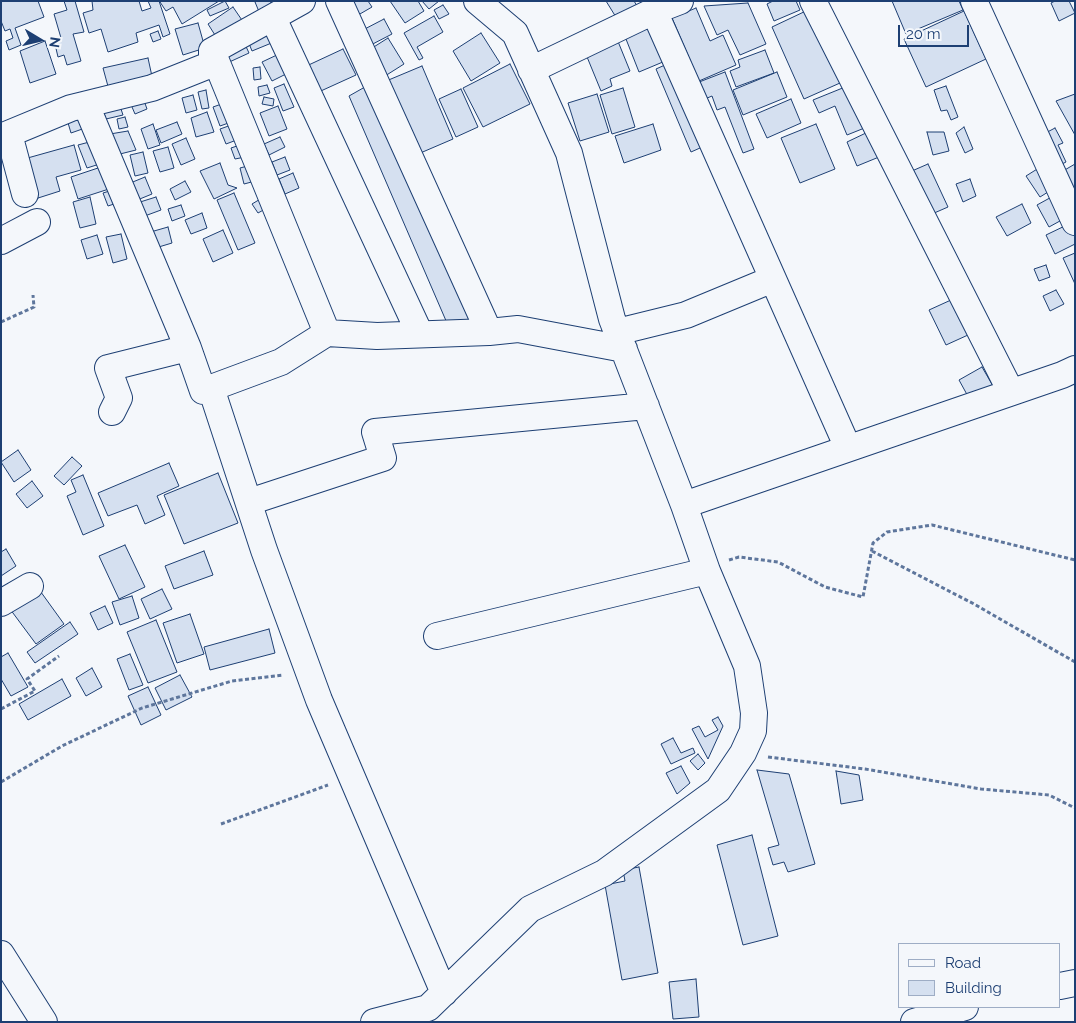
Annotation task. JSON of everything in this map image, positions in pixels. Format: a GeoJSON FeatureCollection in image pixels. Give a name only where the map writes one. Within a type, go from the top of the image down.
{"type":"FeatureCollection","features":[{"type":"Feature","properties":{"kind":"street"},"geometry":{"type":"LineString","coordinates":[[212,51],[302,1]]}},
{"type":"Feature","properties":{"kind":"street"},"geometry":{"type":"LineString","coordinates":[[339,1],[489,332]]}},
{"type":"Feature","properties":{"kind":"street"},"geometry":{"type":"LineString","coordinates":[[374,1022],[436,1007],[530,909],[604,873],[718,790],[742,753],[753,731],[752,690],[747,666],[717,569],[684,505],[620,340],[568,153],[515,33],[477,1]]}},
{"type":"Feature","properties":{"kind":"street"},"geometry":{"type":"LineString","coordinates":[[531,70],[654,11],[680,1]]}},
{"type":"Feature","properties":{"kind":"street"},"geometry":{"type":"LineString","coordinates":[[813,1],[1011,392]]}},
{"type":"Feature","properties":{"kind":"street"},"geometry":{"type":"LineString","coordinates":[[974,1],[1075,222]]}},
{"type":"Feature","properties":{"kind":"street"},"geometry":{"type":"LineString","coordinates":[[654,11],[848,448]]}},
{"type":"Feature","properties":{"kind":"street"},"geometry":{"type":"LineString","coordinates":[[273,18],[420,334]]}},
{"type":"Feature","properties":{"kind":"street"},"geometry":{"type":"LineString","coordinates":[[25,194],[9,172],[5,135],[86,105],[152,88],[212,64],[212,51]]}},
{"type":"Feature","properties":{"kind":"street"},"geometry":{"type":"LineString","coordinates":[[212,51],[327,333]]}},
{"type":"Feature","properties":{"kind":"street"},"geometry":{"type":"LineString","coordinates":[[86,105],[188,348],[203,391],[282,362],[327,333],[377,336],[489,332],[518,329],[620,340],[773,280]]}},
{"type":"Feature","properties":{"kind":"street"},"geometry":{"type":"LineString","coordinates":[[1,241],[37,222]]}},
{"type":"Feature","properties":{"kind":"street"},"geometry":{"type":"LineString","coordinates":[[112,412],[119,398],[108,368],[188,348]]}},
{"type":"Feature","properties":{"kind":"street"},"geometry":{"type":"LineString","coordinates":[[684,505],[1075,369]]}},
{"type":"Feature","properties":{"kind":"street"},"geometry":{"type":"LineString","coordinates":[[211,388],[248,502],[309,671],[352,776],[436,1007]]}},
{"type":"Feature","properties":{"kind":"street"},"geometry":{"type":"LineString","coordinates":[[248,502],[383,458],[375,432],[646,406]]}},
{"type":"Feature","properties":{"kind":"street"},"geometry":{"type":"LineString","coordinates":[[437,636],[717,569]]}},
{"type":"Feature","properties":{"kind":"street"},"geometry":{"type":"LineString","coordinates":[[1,603],[30,586]]}},
{"type":"Feature","properties":{"kind":"street"},"geometry":{"type":"LineString","coordinates":[[1,954],[44,1022]]}},
{"type":"Feature","properties":{"kind":"street"},"geometry":{"type":"LineString","coordinates":[[1061,986],[1075,983]]}},
{"type":"Feature","properties":{"kind":"street"},"geometry":{"type":"LineString","coordinates":[[914,1022],[962,1008]]}},
{"type":"Feature","properties":{"kind":"path"},"geometry":{"type":"LineString","coordinates":[[1,322],[34,307],[33,295]]}},
{"type":"Feature","properties":{"kind":"path"},"geometry":{"type":"LineString","coordinates":[[717,569],[727,561],[739,557],[778,562],[825,587],[863,597],[874,543],[887,532],[932,525],[1075,560]]}},
{"type":"Feature","properties":{"kind":"path"},"geometry":{"type":"LineString","coordinates":[[872,551],[974,604],[1075,662]]}},
{"type":"Feature","properties":{"kind":"path"},"geometry":{"type":"LineString","coordinates":[[1,709],[35,690],[27,679],[59,656]]}},
{"type":"Feature","properties":{"kind":"path"},"geometry":{"type":"LineString","coordinates":[[1,782],[62,746],[142,708],[232,681],[309,671]]}},
{"type":"Feature","properties":{"kind":"path"},"geometry":{"type":"LineString","coordinates":[[742,753],[865,769],[981,788],[1049,796],[1075,808]]}},
{"type":"Feature","properties":{"kind":"path"},"geometry":{"type":"LineString","coordinates":[[221,824],[352,776]]}},
{"type":"Feature","properties":{"kind":"building"},"geometry":{"type":"Polygon","coordinates":[[[1,1],[38,1],[44,17],[15,28],[21,45],[9,50],[6,41],[13,38],[10,29],[5,31],[1,21],[1,1]]]}},
{"type":"Feature","properties":{"kind":"building"},"geometry":{"type":"Polygon","coordinates":[[[64,1],[75,1],[84,32],[73,34],[81,61],[67,65],[64,55],[58,57],[54,40],[61,38],[54,14],[67,10],[64,1]]]}},
{"type":"Feature","properties":{"kind":"building"},"geometry":{"type":"Polygon","coordinates":[[[92,1],[139,1],[142,11],[151,8],[148,1],[159,1],[170,34],[163,37],[159,25],[136,33],[138,42],[108,52],[101,29],[89,33],[83,13],[93,10],[92,1]]]}},
{"type":"Feature","properties":{"kind":"building"},"geometry":{"type":"Polygon","coordinates":[[[219,1],[182,24],[173,7],[166,11],[160,2],[219,1]]]}},
{"type":"Feature","properties":{"kind":"building"},"geometry":{"type":"Polygon","coordinates":[[[225,1],[229,8],[210,16],[207,10],[225,1]]]}},
{"type":"Feature","properties":{"kind":"building"},"geometry":{"type":"Polygon","coordinates":[[[270,1],[274,8],[260,14],[255,2],[270,1]]]}},
{"type":"Feature","properties":{"kind":"building"},"geometry":{"type":"Polygon","coordinates":[[[345,1],[368,1],[372,7],[353,18],[345,1]]]}},
{"type":"Feature","properties":{"kind":"building"},"geometry":{"type":"Polygon","coordinates":[[[390,1],[418,1],[424,11],[405,23],[390,1]]]}},
{"type":"Feature","properties":{"kind":"building"},"geometry":{"type":"Polygon","coordinates":[[[422,1],[439,1],[429,9],[422,1]]]}},
{"type":"Feature","properties":{"kind":"building"},"geometry":{"type":"Polygon","coordinates":[[[606,1],[634,1],[639,9],[619,22],[606,1]]]}},
{"type":"Feature","properties":{"kind":"building"},"geometry":{"type":"Polygon","coordinates":[[[773,1],[796,1],[800,10],[774,21],[767,4],[773,1]]]}},
{"type":"Feature","properties":{"kind":"building"},"geometry":{"type":"Polygon","coordinates":[[[892,1],[959,1],[963,10],[906,34],[892,1]]]}},
{"type":"Feature","properties":{"kind":"building"},"geometry":{"type":"Polygon","coordinates":[[[1055,1],[1069,1],[1075,13],[1059,21],[1051,3],[1055,1]]]}},
{"type":"Feature","properties":{"kind":"building"},"geometry":{"type":"Polygon","coordinates":[[[748,3],[766,44],[740,55],[728,30],[717,35],[704,6],[748,3]]]}},
{"type":"Feature","properties":{"kind":"building"},"geometry":{"type":"Polygon","coordinates":[[[443,5],[449,14],[439,19],[434,10],[443,5]]]}},
{"type":"Feature","properties":{"kind":"building"},"geometry":{"type":"Polygon","coordinates":[[[233,7],[246,26],[220,43],[208,24],[233,7]]]}},
{"type":"Feature","properties":{"kind":"building"},"geometry":{"type":"Polygon","coordinates":[[[696,8],[710,41],[723,35],[736,65],[699,81],[672,18],[696,8]]]}},
{"type":"Feature","properties":{"kind":"building"},"geometry":{"type":"Polygon","coordinates":[[[808,10],[840,83],[804,99],[772,27],[808,10]]]}},
{"type":"Feature","properties":{"kind":"building"},"geometry":{"type":"Polygon","coordinates":[[[964,11],[986,59],[926,87],[904,39],[964,11]]]}},
{"type":"Feature","properties":{"kind":"building"},"geometry":{"type":"Polygon","coordinates":[[[434,16],[443,32],[417,47],[423,58],[419,60],[404,33],[434,16]]]}},
{"type":"Feature","properties":{"kind":"building"},"geometry":{"type":"Polygon","coordinates":[[[384,19],[392,34],[367,47],[359,32],[384,19]]]}},
{"type":"Feature","properties":{"kind":"building"},"geometry":{"type":"Polygon","coordinates":[[[654,21],[670,59],[639,72],[624,34],[654,21]]]}},
{"type":"Feature","properties":{"kind":"building"},"geometry":{"type":"Polygon","coordinates":[[[198,23],[205,48],[183,55],[175,29],[198,23]]]}},
{"type":"Feature","properties":{"kind":"building"},"geometry":{"type":"Polygon","coordinates":[[[268,27],[274,42],[252,51],[246,36],[268,27]]]}},
{"type":"Feature","properties":{"kind":"building"},"geometry":{"type":"Polygon","coordinates":[[[158,31],[161,39],[153,42],[150,34],[158,31]]]}},
{"type":"Feature","properties":{"kind":"building"},"geometry":{"type":"Polygon","coordinates":[[[481,33],[500,63],[471,81],[453,51],[481,33]]]}},
{"type":"Feature","properties":{"kind":"building"},"geometry":{"type":"Polygon","coordinates":[[[388,38],[404,64],[385,76],[369,50],[388,38]]]}},
{"type":"Feature","properties":{"kind":"building"},"geometry":{"type":"Polygon","coordinates":[[[617,39],[630,71],[610,79],[612,86],[601,91],[585,52],[617,39]]]}},
{"type":"Feature","properties":{"kind":"building"},"geometry":{"type":"Polygon","coordinates":[[[243,40],[249,53],[225,64],[220,50],[243,40]]]}},
{"type":"Feature","properties":{"kind":"building"},"geometry":{"type":"Polygon","coordinates":[[[45,41],[56,74],[30,83],[20,51],[45,41]]]}},
{"type":"Feature","properties":{"kind":"building"},"geometry":{"type":"Polygon","coordinates":[[[343,49],[356,75],[312,95],[300,69],[343,49]]]}},
{"type":"Feature","properties":{"kind":"building"},"geometry":{"type":"Polygon","coordinates":[[[765,50],[774,73],[736,87],[730,71],[740,67],[738,60],[765,50]]]}},
{"type":"Feature","properties":{"kind":"building"},"geometry":{"type":"Polygon","coordinates":[[[279,54],[288,73],[272,81],[262,62],[279,54]]]}},
{"type":"Feature","properties":{"kind":"building"},"geometry":{"type":"Polygon","coordinates":[[[148,58],[153,81],[109,90],[103,68],[148,58]]]}},
{"type":"Feature","properties":{"kind":"building"},"geometry":{"type":"Polygon","coordinates":[[[674,61],[709,144],[691,152],[656,69],[674,61]]]}},
{"type":"Feature","properties":{"kind":"building"},"geometry":{"type":"Polygon","coordinates":[[[510,64],[530,104],[483,127],[463,88],[510,64]]]}},
{"type":"Feature","properties":{"kind":"building"},"geometry":{"type":"Polygon","coordinates":[[[422,66],[453,139],[411,157],[379,84],[422,66]]]}},
{"type":"Feature","properties":{"kind":"building"},"geometry":{"type":"Polygon","coordinates":[[[260,67],[261,79],[254,80],[253,68],[260,67]]]}},
{"type":"Feature","properties":{"kind":"building"},"geometry":{"type":"Polygon","coordinates":[[[725,72],[754,149],[743,153],[725,107],[717,110],[712,96],[700,101],[694,84],[725,72]]]}},
{"type":"Feature","properties":{"kind":"building"},"geometry":{"type":"Polygon","coordinates":[[[777,72],[787,97],[743,115],[733,90],[777,72]]]}},
{"type":"Feature","properties":{"kind":"building"},"geometry":{"type":"Polygon","coordinates":[[[372,83],[482,328],[450,330],[349,96],[372,83]]]}},
{"type":"Feature","properties":{"kind":"building"},"geometry":{"type":"Polygon","coordinates":[[[284,84],[294,107],[283,111],[274,88],[284,84]]]}},
{"type":"Feature","properties":{"kind":"building"},"geometry":{"type":"Polygon","coordinates":[[[267,85],[270,93],[259,96],[258,87],[267,85]]]}},
{"type":"Feature","properties":{"kind":"building"},"geometry":{"type":"Polygon","coordinates":[[[850,85],[867,127],[847,135],[835,106],[819,113],[813,100],[850,85]]]}},
{"type":"Feature","properties":{"kind":"building"},"geometry":{"type":"Polygon","coordinates":[[[946,86],[958,117],[951,120],[947,110],[941,111],[934,90],[946,86]]]}},
{"type":"Feature","properties":{"kind":"building"},"geometry":{"type":"Polygon","coordinates":[[[623,88],[635,127],[612,134],[600,95],[623,88]]]}},
{"type":"Feature","properties":{"kind":"building"},"geometry":{"type":"Polygon","coordinates":[[[461,89],[478,127],[456,137],[439,99],[461,89]]]}},
{"type":"Feature","properties":{"kind":"building"},"geometry":{"type":"Polygon","coordinates":[[[206,90],[209,108],[202,109],[198,92],[206,90]]]}},
{"type":"Feature","properties":{"kind":"building"},"geometry":{"type":"Polygon","coordinates":[[[597,94],[609,132],[580,141],[568,103],[597,94]]]}},
{"type":"Feature","properties":{"kind":"building"},"geometry":{"type":"Polygon","coordinates":[[[1075,94],[1075,135],[1056,101],[1075,94]]]}},
{"type":"Feature","properties":{"kind":"building"},"geometry":{"type":"Polygon","coordinates":[[[142,95],[147,109],[135,114],[129,100],[142,95]]]}},
{"type":"Feature","properties":{"kind":"building"},"geometry":{"type":"Polygon","coordinates":[[[193,95],[197,110],[186,113],[182,98],[193,95]]]}},
{"type":"Feature","properties":{"kind":"building"},"geometry":{"type":"Polygon","coordinates":[[[264,97],[274,99],[273,106],[262,104],[264,97]]]}},
{"type":"Feature","properties":{"kind":"building"},"geometry":{"type":"Polygon","coordinates":[[[791,99],[801,123],[767,138],[756,114],[791,99]]]}},
{"type":"Feature","properties":{"kind":"building"},"geometry":{"type":"Polygon","coordinates":[[[230,101],[237,120],[220,126],[213,107],[230,101]]]}},
{"type":"Feature","properties":{"kind":"building"},"geometry":{"type":"Polygon","coordinates":[[[119,103],[123,115],[106,119],[102,107],[119,103]]]}},
{"type":"Feature","properties":{"kind":"building"},"geometry":{"type":"Polygon","coordinates":[[[278,106],[287,129],[269,136],[260,113],[278,106]]]}},
{"type":"Feature","properties":{"kind":"building"},"geometry":{"type":"Polygon","coordinates":[[[82,111],[88,127],[71,133],[66,116],[82,111]]]}},
{"type":"Feature","properties":{"kind":"building"},"geometry":{"type":"Polygon","coordinates":[[[207,112],[214,132],[196,137],[191,118],[207,112]]]}},
{"type":"Feature","properties":{"kind":"building"},"geometry":{"type":"Polygon","coordinates":[[[125,117],[128,127],[119,129],[117,119],[125,117]]]}},
{"type":"Feature","properties":{"kind":"building"},"geometry":{"type":"Polygon","coordinates":[[[177,122],[182,134],[161,143],[156,130],[177,122]]]}},
{"type":"Feature","properties":{"kind":"building"},"geometry":{"type":"Polygon","coordinates":[[[237,123],[242,138],[226,144],[220,129],[237,123]]]}},
{"type":"Feature","properties":{"kind":"building"},"geometry":{"type":"Polygon","coordinates":[[[153,124],[160,145],[148,149],[141,129],[153,124]]]}},
{"type":"Feature","properties":{"kind":"building"},"geometry":{"type":"Polygon","coordinates":[[[653,124],[661,150],[624,163],[615,136],[653,124]]]}},
{"type":"Feature","properties":{"kind":"building"},"geometry":{"type":"Polygon","coordinates":[[[816,124],[835,169],[800,183],[781,138],[816,124]]]}},
{"type":"Feature","properties":{"kind":"building"},"geometry":{"type":"Polygon","coordinates":[[[964,127],[973,149],[965,153],[956,133],[964,127]]]}},
{"type":"Feature","properties":{"kind":"building"},"geometry":{"type":"Polygon","coordinates":[[[1055,128],[1063,143],[1058,145],[1066,162],[1054,168],[1038,137],[1055,128]]]}},
{"type":"Feature","properties":{"kind":"building"},"geometry":{"type":"Polygon","coordinates":[[[128,131],[136,150],[112,156],[104,135],[128,131]]]}},
{"type":"Feature","properties":{"kind":"building"},"geometry":{"type":"Polygon","coordinates":[[[868,132],[879,157],[857,166],[847,142],[868,132]]]}},
{"type":"Feature","properties":{"kind":"building"},"geometry":{"type":"Polygon","coordinates":[[[927,132],[944,132],[949,151],[933,155],[927,132]]]}},
{"type":"Feature","properties":{"kind":"building"},"geometry":{"type":"Polygon","coordinates":[[[280,137],[285,147],[269,155],[264,144],[280,137]]]}},
{"type":"Feature","properties":{"kind":"building"},"geometry":{"type":"Polygon","coordinates":[[[186,138],[195,159],[181,165],[172,144],[186,138]]]}},
{"type":"Feature","properties":{"kind":"building"},"geometry":{"type":"Polygon","coordinates":[[[97,140],[106,162],[87,168],[78,145],[97,140]]]}},
{"type":"Feature","properties":{"kind":"building"},"geometry":{"type":"Polygon","coordinates":[[[246,143],[250,156],[235,159],[231,148],[246,143]]]}},
{"type":"Feature","properties":{"kind":"building"},"geometry":{"type":"Polygon","coordinates":[[[74,145],[81,170],[56,177],[60,191],[35,199],[24,159],[74,145]]]}},
{"type":"Feature","properties":{"kind":"building"},"geometry":{"type":"Polygon","coordinates":[[[168,147],[174,168],[160,172],[153,151],[168,147]]]}},
{"type":"Feature","properties":{"kind":"building"},"geometry":{"type":"Polygon","coordinates":[[[143,152],[148,173],[135,176],[130,155],[143,152]]]}},
{"type":"Feature","properties":{"kind":"building"},"geometry":{"type":"Polygon","coordinates":[[[285,157],[290,170],[277,175],[272,162],[285,157]]]}},
{"type":"Feature","properties":{"kind":"building"},"geometry":{"type":"Polygon","coordinates":[[[220,163],[228,185],[237,188],[214,199],[200,171],[220,163]]]}},
{"type":"Feature","properties":{"kind":"building"},"geometry":{"type":"Polygon","coordinates":[[[255,164],[259,180],[244,184],[240,168],[255,164]]]}},
{"type":"Feature","properties":{"kind":"building"},"geometry":{"type":"Polygon","coordinates":[[[928,164],[948,207],[925,217],[905,174],[928,164]]]}},
{"type":"Feature","properties":{"kind":"building"},"geometry":{"type":"Polygon","coordinates":[[[1075,164],[1075,191],[1063,171],[1075,164]]]}},
{"type":"Feature","properties":{"kind":"building"},"geometry":{"type":"Polygon","coordinates":[[[107,165],[115,187],[78,199],[71,177],[107,165]]]}},
{"type":"Feature","properties":{"kind":"building"},"geometry":{"type":"Polygon","coordinates":[[[1042,166],[1056,187],[1040,197],[1026,176],[1042,166]]]}},
{"type":"Feature","properties":{"kind":"building"},"geometry":{"type":"Polygon","coordinates":[[[293,173],[299,188],[285,194],[279,179],[293,173]]]}},
{"type":"Feature","properties":{"kind":"building"},"geometry":{"type":"Polygon","coordinates":[[[145,177],[152,194],[130,203],[123,186],[145,177]]]}},
{"type":"Feature","properties":{"kind":"building"},"geometry":{"type":"Polygon","coordinates":[[[970,179],[976,196],[963,202],[956,184],[970,179]]]}},
{"type":"Feature","properties":{"kind":"building"},"geometry":{"type":"Polygon","coordinates":[[[185,181],[191,192],[175,200],[170,189],[185,181]]]}},
{"type":"Feature","properties":{"kind":"building"},"geometry":{"type":"Polygon","coordinates":[[[116,189],[120,202],[108,206],[103,193],[116,189]]]}},
{"type":"Feature","properties":{"kind":"building"},"geometry":{"type":"Polygon","coordinates":[[[234,193],[255,243],[238,250],[217,200],[234,193]]]}},
{"type":"Feature","properties":{"kind":"building"},"geometry":{"type":"Polygon","coordinates":[[[1057,194],[1069,216],[1049,227],[1037,205],[1057,194]]]}},
{"type":"Feature","properties":{"kind":"building"},"geometry":{"type":"Polygon","coordinates":[[[90,197],[96,224],[80,228],[73,202],[90,197]]]}},
{"type":"Feature","properties":{"kind":"building"},"geometry":{"type":"Polygon","coordinates":[[[156,197],[161,210],[142,217],[137,203],[156,197]]]}},
{"type":"Feature","properties":{"kind":"building"},"geometry":{"type":"Polygon","coordinates":[[[262,198],[267,208],[258,213],[252,204],[262,198]]]}},
{"type":"Feature","properties":{"kind":"building"},"geometry":{"type":"Polygon","coordinates":[[[1022,204],[1031,223],[1007,236],[996,217],[1022,204]]]}},
{"type":"Feature","properties":{"kind":"building"},"geometry":{"type":"Polygon","coordinates":[[[181,205],[185,216],[172,221],[168,209],[181,205]]]}},
{"type":"Feature","properties":{"kind":"building"},"geometry":{"type":"Polygon","coordinates":[[[202,213],[207,228],[191,234],[185,220],[202,213]]]}},
{"type":"Feature","properties":{"kind":"building"},"geometry":{"type":"Polygon","coordinates":[[[1071,223],[1075,231],[1075,244],[1055,254],[1046,235],[1071,223]]]}},
{"type":"Feature","properties":{"kind":"building"},"geometry":{"type":"Polygon","coordinates":[[[168,227],[172,243],[152,249],[147,233],[168,227]]]}},
{"type":"Feature","properties":{"kind":"building"},"geometry":{"type":"Polygon","coordinates":[[[223,230],[233,253],[213,262],[203,239],[223,230]]]}},
{"type":"Feature","properties":{"kind":"building"},"geometry":{"type":"Polygon","coordinates":[[[121,234],[127,259],[113,263],[106,237],[121,234]]]}},
{"type":"Feature","properties":{"kind":"building"},"geometry":{"type":"Polygon","coordinates":[[[97,235],[103,254],[87,259],[81,240],[97,235]]]}},
{"type":"Feature","properties":{"kind":"building"},"geometry":{"type":"Polygon","coordinates":[[[1075,253],[1075,284],[1063,258],[1075,253]]]}},
{"type":"Feature","properties":{"kind":"building"},"geometry":{"type":"Polygon","coordinates":[[[1046,265],[1050,277],[1039,281],[1034,269],[1046,265]]]}},
{"type":"Feature","properties":{"kind":"building"},"geometry":{"type":"Polygon","coordinates":[[[1056,290],[1064,304],[1050,311],[1043,296],[1056,290]]]}},
{"type":"Feature","properties":{"kind":"building"},"geometry":{"type":"Polygon","coordinates":[[[951,300],[968,335],[946,345],[929,310],[951,300]]]}},
{"type":"Feature","properties":{"kind":"building"},"geometry":{"type":"Polygon","coordinates":[[[982,367],[993,386],[970,400],[959,380],[982,367]]]}},
{"type":"Feature","properties":{"kind":"building"},"geometry":{"type":"Polygon","coordinates":[[[18,450],[31,470],[14,482],[1,462],[18,450]]]}},
{"type":"Feature","properties":{"kind":"building"},"geometry":{"type":"Polygon","coordinates":[[[72,457],[82,466],[64,485],[54,476],[72,457]]]}},
{"type":"Feature","properties":{"kind":"building"},"geometry":{"type":"Polygon","coordinates":[[[169,463],[179,486],[157,496],[165,515],[145,524],[137,505],[108,516],[98,493],[169,463]]]}},
{"type":"Feature","properties":{"kind":"building"},"geometry":{"type":"Polygon","coordinates":[[[218,473],[238,523],[184,544],[164,495],[218,473]]]}},
{"type":"Feature","properties":{"kind":"building"},"geometry":{"type":"Polygon","coordinates":[[[83,475],[104,526],[83,535],[67,496],[76,492],[71,480],[83,475]]]}},
{"type":"Feature","properties":{"kind":"building"},"geometry":{"type":"Polygon","coordinates":[[[32,481],[43,496],[27,508],[16,494],[32,481]]]}},
{"type":"Feature","properties":{"kind":"building"},"geometry":{"type":"Polygon","coordinates":[[[125,545],[145,587],[119,599],[99,556],[125,545]]]}},
{"type":"Feature","properties":{"kind":"building"},"geometry":{"type":"Polygon","coordinates":[[[6,549],[16,566],[1,576],[1,552],[6,549]]]}},
{"type":"Feature","properties":{"kind":"building"},"geometry":{"type":"Polygon","coordinates":[[[204,551],[213,575],[174,589],[165,566],[204,551]]]}},
{"type":"Feature","properties":{"kind":"building"},"geometry":{"type":"Polygon","coordinates":[[[38,588],[64,624],[36,644],[10,609],[38,588]]]}},
{"type":"Feature","properties":{"kind":"building"},"geometry":{"type":"Polygon","coordinates":[[[162,589],[172,609],[150,619],[141,599],[162,589]]]}},
{"type":"Feature","properties":{"kind":"building"},"geometry":{"type":"Polygon","coordinates":[[[132,596],[139,618],[120,625],[112,602],[132,596]]]}},
{"type":"Feature","properties":{"kind":"building"},"geometry":{"type":"Polygon","coordinates":[[[105,606],[113,623],[98,630],[90,613],[105,606]]]}},
{"type":"Feature","properties":{"kind":"building"},"geometry":{"type":"Polygon","coordinates":[[[190,614],[204,654],[177,663],[163,623],[190,614]]]}},
{"type":"Feature","properties":{"kind":"building"},"geometry":{"type":"Polygon","coordinates":[[[156,620],[177,672],[148,683],[127,632],[156,620]]]}},
{"type":"Feature","properties":{"kind":"building"},"geometry":{"type":"Polygon","coordinates":[[[70,622],[78,634],[35,663],[27,652],[70,622]]]}},
{"type":"Feature","properties":{"kind":"building"},"geometry":{"type":"Polygon","coordinates":[[[269,629],[275,653],[210,670],[204,647],[269,629]]]}},
{"type":"Feature","properties":{"kind":"building"},"geometry":{"type":"Polygon","coordinates":[[[8,653],[28,687],[11,696],[1,679],[1,657],[8,653]]]}},
{"type":"Feature","properties":{"kind":"building"},"geometry":{"type":"Polygon","coordinates":[[[130,654],[143,685],[129,690],[117,659],[130,654]]]}},
{"type":"Feature","properties":{"kind":"building"},"geometry":{"type":"Polygon","coordinates":[[[92,668],[102,687],[86,696],[76,678],[92,668]]]}},
{"type":"Feature","properties":{"kind":"building"},"geometry":{"type":"Polygon","coordinates":[[[180,675],[192,697],[166,710],[155,688],[180,675]]]}},
{"type":"Feature","properties":{"kind":"building"},"geometry":{"type":"Polygon","coordinates":[[[62,679],[71,696],[28,720],[19,704],[62,679]]]}},
{"type":"Feature","properties":{"kind":"building"},"geometry":{"type":"Polygon","coordinates":[[[148,687],[161,715],[141,725],[128,696],[148,687]]]}},
{"type":"Feature","properties":{"kind":"building"},"geometry":{"type":"Polygon","coordinates":[[[718,717],[723,726],[708,759],[692,729],[699,726],[705,737],[718,730],[712,720],[718,717]]]}},
{"type":"Feature","properties":{"kind":"building"},"geometry":{"type":"Polygon","coordinates":[[[673,738],[681,753],[693,748],[695,753],[671,764],[661,744],[673,738]]]}},
{"type":"Feature","properties":{"kind":"building"},"geometry":{"type":"Polygon","coordinates":[[[698,754],[705,763],[698,770],[690,761],[698,754]]]}},
{"type":"Feature","properties":{"kind":"building"},"geometry":{"type":"Polygon","coordinates":[[[681,766],[690,783],[677,794],[666,773],[681,766]]]}},
{"type":"Feature","properties":{"kind":"building"},"geometry":{"type":"Polygon","coordinates":[[[757,770],[789,774],[815,864],[788,872],[784,862],[773,865],[768,848],[779,845],[757,770]]]}},
{"type":"Feature","properties":{"kind":"building"},"geometry":{"type":"Polygon","coordinates":[[[836,771],[859,775],[863,800],[841,804],[836,771]]]}},
{"type":"Feature","properties":{"kind":"building"},"geometry":{"type":"Polygon","coordinates":[[[752,835],[778,936],[743,945],[717,845],[752,835]]]}},
{"type":"Feature","properties":{"kind":"building"},"geometry":{"type":"Polygon","coordinates":[[[639,867],[658,973],[622,980],[605,885],[625,881],[623,870],[639,867]]]}},
{"type":"Feature","properties":{"kind":"building"},"geometry":{"type":"Polygon","coordinates":[[[696,979],[699,1017],[673,1019],[669,982],[696,979]]]}}]}
